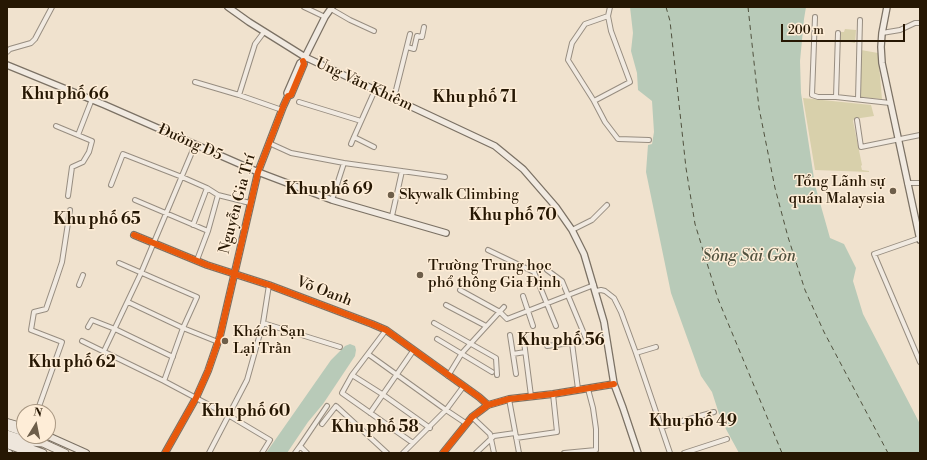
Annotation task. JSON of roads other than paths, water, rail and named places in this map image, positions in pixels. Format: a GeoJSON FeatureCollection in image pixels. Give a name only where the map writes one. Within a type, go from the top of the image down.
{"type":"FeatureCollection","features":[{"type":"Feature","properties":{"kind":"highway"},"geometry":{"type":"LineString","coordinates":[[7,434],[31,445],[40,452]]}},
{"type":"Feature","properties":{"kind":"highway"},"geometry":{"type":"LineString","coordinates":[[7,440],[31,445],[43,443],[65,453]]}},
{"type":"Feature","properties":{"kind":"main road"},"geometry":{"type":"LineString","coordinates":[[56,440],[86,453]]}},
{"type":"Feature","properties":{"kind":"main road"},"geometry":{"type":"LineString","coordinates":[[7,445],[31,445]]}},
{"type":"Feature","properties":{"kind":"street"},"geometry":{"type":"LineString","coordinates":[[7,52],[10,49],[31,43],[35,39],[52,7]]}},
{"type":"Feature","properties":{"kind":"street","name":"Ung Văn Khiêm"},"geometry":{"type":"LineString","coordinates":[[228,7],[304,59],[394,98],[495,146],[523,169],[556,207],[572,230],[584,254],[604,322],[614,384],[638,453]]}},
{"type":"Feature","properties":{"kind":"street"},"geometry":{"type":"LineString","coordinates":[[304,7],[325,17]]}},
{"type":"Feature","properties":{"kind":"street"},"geometry":{"type":"LineString","coordinates":[[594,101],[630,82],[616,48],[611,31],[608,16],[610,7]]}},
{"type":"Feature","properties":{"kind":"street"},"geometry":{"type":"LineString","coordinates":[[887,7],[882,33],[882,63],[920,239],[874,254],[920,362]]}},
{"type":"Feature","properties":{"kind":"street"},"geometry":{"type":"LineString","coordinates":[[331,8],[350,20],[374,31]]}},
{"type":"Feature","properties":{"kind":"street","name":"Nguyễn Gia Trí"},"geometry":{"type":"LineString","coordinates":[[166,453],[196,398],[208,371],[218,342],[258,172],[288,96],[287,93],[300,63],[304,59],[331,8]]}},
{"type":"Feature","properties":{"kind":"street"},"geometry":{"type":"LineString","coordinates":[[608,16],[585,24],[572,43],[568,60],[594,101],[605,122],[618,139],[649,140]]}},
{"type":"Feature","properties":{"kind":"street"},"geometry":{"type":"LineString","coordinates":[[815,17],[812,95],[818,97],[836,97],[890,102]]}},
{"type":"Feature","properties":{"kind":"street"},"geometry":{"type":"LineString","coordinates":[[858,99],[860,20]]}},
{"type":"Feature","properties":{"kind":"street"},"geometry":{"type":"LineString","coordinates":[[882,33],[900,30],[916,23],[920,23]]}},
{"type":"Feature","properties":{"kind":"street"},"geometry":{"type":"LineString","coordinates":[[407,47],[414,49],[417,36],[422,37],[424,27]]}},
{"type":"Feature","properties":{"kind":"street"},"geometry":{"type":"LineString","coordinates":[[238,95],[255,44],[264,32]]}},
{"type":"Feature","properties":{"kind":"street"},"geometry":{"type":"LineString","coordinates":[[836,97],[838,33]]}},
{"type":"Feature","properties":{"kind":"street"},"geometry":{"type":"LineString","coordinates":[[394,98],[410,34]]}},
{"type":"Feature","properties":{"kind":"street","name":"Đường D5"},"geometry":{"type":"LineString","coordinates":[[7,65],[92,99],[258,172],[332,200],[392,216],[446,233]]}},
{"type":"Feature","properties":{"kind":"street"},"geometry":{"type":"LineString","coordinates":[[195,82],[282,110]]}},
{"type":"Feature","properties":{"kind":"street"},"geometry":{"type":"LineString","coordinates":[[351,144],[375,90]]}},
{"type":"Feature","properties":{"kind":"street"},"geometry":{"type":"LineString","coordinates":[[78,135],[92,99]]}},
{"type":"Feature","properties":{"kind":"street"},"geometry":{"type":"LineString","coordinates":[[298,102],[361,122]]}},
{"type":"Feature","properties":{"kind":"street"},"geometry":{"type":"LineString","coordinates":[[857,120],[861,147],[920,135]]}},
{"type":"Feature","properties":{"kind":"street"},"geometry":{"type":"LineString","coordinates":[[56,126],[92,141],[89,152],[83,162],[71,169],[68,196]]}},
{"type":"Feature","properties":{"kind":"street"},"geometry":{"type":"LineString","coordinates":[[354,137],[374,147]]}},
{"type":"Feature","properties":{"kind":"street"},"geometry":{"type":"LineString","coordinates":[[269,143],[291,153],[344,163],[444,177]]}},
{"type":"Feature","properties":{"kind":"street"},"geometry":{"type":"LineString","coordinates":[[104,351],[141,273],[195,145]]}},
{"type":"Feature","properties":{"kind":"street"},"geometry":{"type":"LineString","coordinates":[[111,185],[123,154],[182,177],[207,188],[218,195],[250,202]]}},
{"type":"Feature","properties":{"kind":"street"},"geometry":{"type":"LineString","coordinates":[[332,200],[344,163]]}},
{"type":"Feature","properties":{"kind":"street"},"geometry":{"type":"LineString","coordinates":[[392,216],[402,171]]}},
{"type":"Feature","properties":{"kind":"street"},"geometry":{"type":"LineString","coordinates":[[907,183],[920,183]]}},
{"type":"Feature","properties":{"kind":"street"},"geometry":{"type":"LineString","coordinates":[[193,225],[207,188]]}},
{"type":"Feature","properties":{"kind":"street"},"geometry":{"type":"LineString","coordinates":[[197,260],[208,231],[218,195]]}},
{"type":"Feature","properties":{"kind":"street"},"geometry":{"type":"LineString","coordinates":[[135,200],[208,231]]}},
{"type":"Feature","properties":{"kind":"street"},"geometry":{"type":"LineString","coordinates":[[572,230],[592,220],[607,205]]}},
{"type":"Feature","properties":{"kind":"street"},"geometry":{"type":"LineString","coordinates":[[39,404],[62,342],[31,330],[34,312],[46,309],[62,262],[70,210]]}},
{"type":"Feature","properties":{"kind":"street","name":"Võ Oanh"},"geometry":{"type":"LineString","coordinates":[[134,234],[197,260],[269,285],[386,330],[488,405]]}},
{"type":"Feature","properties":{"kind":"street"},"geometry":{"type":"LineString","coordinates":[[488,250],[529,269],[535,274],[556,326]]}},
{"type":"Feature","properties":{"kind":"street"},"geometry":{"type":"LineString","coordinates":[[119,263],[197,297],[183,328],[164,381]]}},
{"type":"Feature","properties":{"kind":"street"},"geometry":{"type":"LineString","coordinates":[[546,346],[587,341],[562,281],[547,270]]}},
{"type":"Feature","properties":{"kind":"street"},"geometry":{"type":"LineString","coordinates":[[79,285],[83,274]]}},
{"type":"Feature","properties":{"kind":"street"},"geometry":{"type":"LineString","coordinates":[[209,453],[247,380],[263,323],[269,285]]}},
{"type":"Feature","properties":{"kind":"street"},"geometry":{"type":"LineString","coordinates":[[460,290],[500,312],[507,319],[569,295],[595,288],[605,291],[614,298],[621,312],[670,453]]}},
{"type":"Feature","properties":{"kind":"street"},"geometry":{"type":"LineString","coordinates":[[523,296],[533,326]]}},
{"type":"Feature","properties":{"kind":"street"},"geometry":{"type":"LineString","coordinates":[[128,302],[183,328],[218,342]]}},
{"type":"Feature","properties":{"kind":"street"},"geometry":{"type":"LineString","coordinates":[[446,305],[486,326]]}},
{"type":"Feature","properties":{"kind":"street"},"geometry":{"type":"LineString","coordinates":[[448,376],[470,343],[504,307]]}},
{"type":"Feature","properties":{"kind":"street"},"geometry":{"type":"LineString","coordinates":[[88,327],[92,320],[173,356]]}},
{"type":"Feature","properties":{"kind":"street"},"geometry":{"type":"LineString","coordinates":[[263,323],[340,347]]}},
{"type":"Feature","properties":{"kind":"street"},"geometry":{"type":"LineString","coordinates":[[434,324],[496,358],[497,375]]}},
{"type":"Feature","properties":{"kind":"street"},"geometry":{"type":"LineString","coordinates":[[386,330],[352,375],[342,393],[414,443]]}},
{"type":"Feature","properties":{"kind":"street"},"geometry":{"type":"LineString","coordinates":[[523,334],[531,396]]}},
{"type":"Feature","properties":{"kind":"street"},"geometry":{"type":"LineString","coordinates":[[510,335],[516,374]]}},
{"type":"Feature","properties":{"kind":"street"},"geometry":{"type":"LineString","coordinates":[[437,339],[492,372]]}},
{"type":"Feature","properties":{"kind":"street"},"geometry":{"type":"LineString","coordinates":[[82,341],[164,381],[228,415],[270,440],[262,453]]}},
{"type":"Feature","properties":{"kind":"street"},"geometry":{"type":"LineString","coordinates":[[572,343],[578,390]]}},
{"type":"Feature","properties":{"kind":"street"},"geometry":{"type":"LineString","coordinates":[[636,353],[656,347]]}},
{"type":"Feature","properties":{"kind":"street"},"geometry":{"type":"LineString","coordinates":[[370,413],[413,351]]}},
{"type":"Feature","properties":{"kind":"street"},"geometry":{"type":"LineString","coordinates":[[512,354],[525,352]]}},
{"type":"Feature","properties":{"kind":"street"},"geometry":{"type":"LineString","coordinates":[[368,354],[466,424]]}},
{"type":"Feature","properties":{"kind":"street"},"geometry":{"type":"LineString","coordinates":[[352,375],[430,428]]}},
{"type":"Feature","properties":{"kind":"street"},"geometry":{"type":"LineString","coordinates":[[443,453],[472,417],[488,405],[509,399],[553,394],[614,384]]}},
{"type":"Feature","properties":{"kind":"street"},"geometry":{"type":"LineString","coordinates":[[403,453],[430,428],[446,410],[463,386]]}},
{"type":"Feature","properties":{"kind":"street"},"geometry":{"type":"LineString","coordinates":[[564,453],[596,451],[594,408],[588,388]]}},
{"type":"Feature","properties":{"kind":"street"},"geometry":{"type":"LineString","coordinates":[[516,438],[557,432],[553,394]]}},
{"type":"Feature","properties":{"kind":"street"},"geometry":{"type":"LineString","coordinates":[[509,399],[518,453]]}},
{"type":"Feature","properties":{"kind":"street"},"geometry":{"type":"LineString","coordinates":[[295,453],[328,406]]}},
{"type":"Feature","properties":{"kind":"street"},"geometry":{"type":"LineString","coordinates":[[322,424],[336,406],[358,428],[388,453]]}},
{"type":"Feature","properties":{"kind":"street"},"geometry":{"type":"LineString","coordinates":[[661,427],[714,412]]}},
{"type":"Feature","properties":{"kind":"street"},"geometry":{"type":"LineString","coordinates":[[472,417],[487,430],[491,437],[494,453]]}},
{"type":"Feature","properties":{"kind":"street"},"geometry":{"type":"LineString","coordinates":[[476,453],[491,437],[515,433]]}},
{"type":"Feature","properties":{"kind":"street"},"geometry":{"type":"LineString","coordinates":[[684,453],[727,439]]}},
{"type":"Feature","properties":{"kind":"street"},"geometry":{"type":"LineString","coordinates":[[300,446],[307,453]]}},
{"type":"Feature","properties":{"kind":"water","name":"Sông Sài Gòn"},"geometry":{"type":"Polygon","coordinates":[[[630,7],[806,7],[800,61],[801,93],[815,185],[830,238],[844,244],[856,268],[853,281],[863,314],[920,424],[920,453],[739,453],[721,420],[712,392],[701,376],[671,293],[646,172],[648,145],[652,144],[654,132],[652,101],[638,90],[637,73],[631,51],[633,33],[630,7]]]}},
{"type":"Feature","properties":{"kind":"water"},"geometry":{"type":"Polygon","coordinates":[[[350,344],[355,346],[355,356],[323,404],[308,422],[287,453],[266,453],[331,360],[345,346],[350,344]]]}},
{"type":"Feature","properties":{"kind":"place","name":"Tổng Lãnh sự quán Malaysia"},"geometry":{"type":"Point","coordinates":[893,191]}},
{"type":"Feature","properties":{"kind":"place","name":"Skywalk Climbing"},"geometry":{"type":"Point","coordinates":[391,195]}},
{"type":"Feature","properties":{"kind":"place","name":"Trường Trung học phổ thông Gia Định"},"geometry":{"type":"Point","coordinates":[420,275]}},
{"type":"Feature","properties":{"kind":"place","name":"Khách Sạn Lại Trần"},"geometry":{"type":"Point","coordinates":[225,341]}},
{"type":"Feature","properties":{"kind":"district","name":"Khu phố 66"},"geometry":{"type":"Point","coordinates":[65,95]}},
{"type":"Feature","properties":{"kind":"district","name":"Khu phố 71"},"geometry":{"type":"Point","coordinates":[475,98]}},
{"type":"Feature","properties":{"kind":"district","name":"Khu phố 69"},"geometry":{"type":"Point","coordinates":[329,190]}},
{"type":"Feature","properties":{"kind":"district","name":"Khu phố 70"},"geometry":{"type":"Point","coordinates":[513,216]}},
{"type":"Feature","properties":{"kind":"district","name":"Khu phố 65"},"geometry":{"type":"Point","coordinates":[97,220]}},
{"type":"Feature","properties":{"kind":"district","name":"Khu phố 56"},"geometry":{"type":"Point","coordinates":[561,341]}},
{"type":"Feature","properties":{"kind":"district","name":"Khu phố 62"},"geometry":{"type":"Point","coordinates":[72,363]}},
{"type":"Feature","properties":{"kind":"district","name":"Khu phố 60"},"geometry":{"type":"Point","coordinates":[246,412]}},
{"type":"Feature","properties":{"kind":"district","name":"Khu phố 49"},"geometry":{"type":"Point","coordinates":[693,422]}},
{"type":"Feature","properties":{"kind":"district","name":"Khu phố 58"},"geometry":{"type":"Point","coordinates":[375,428]}}]}
